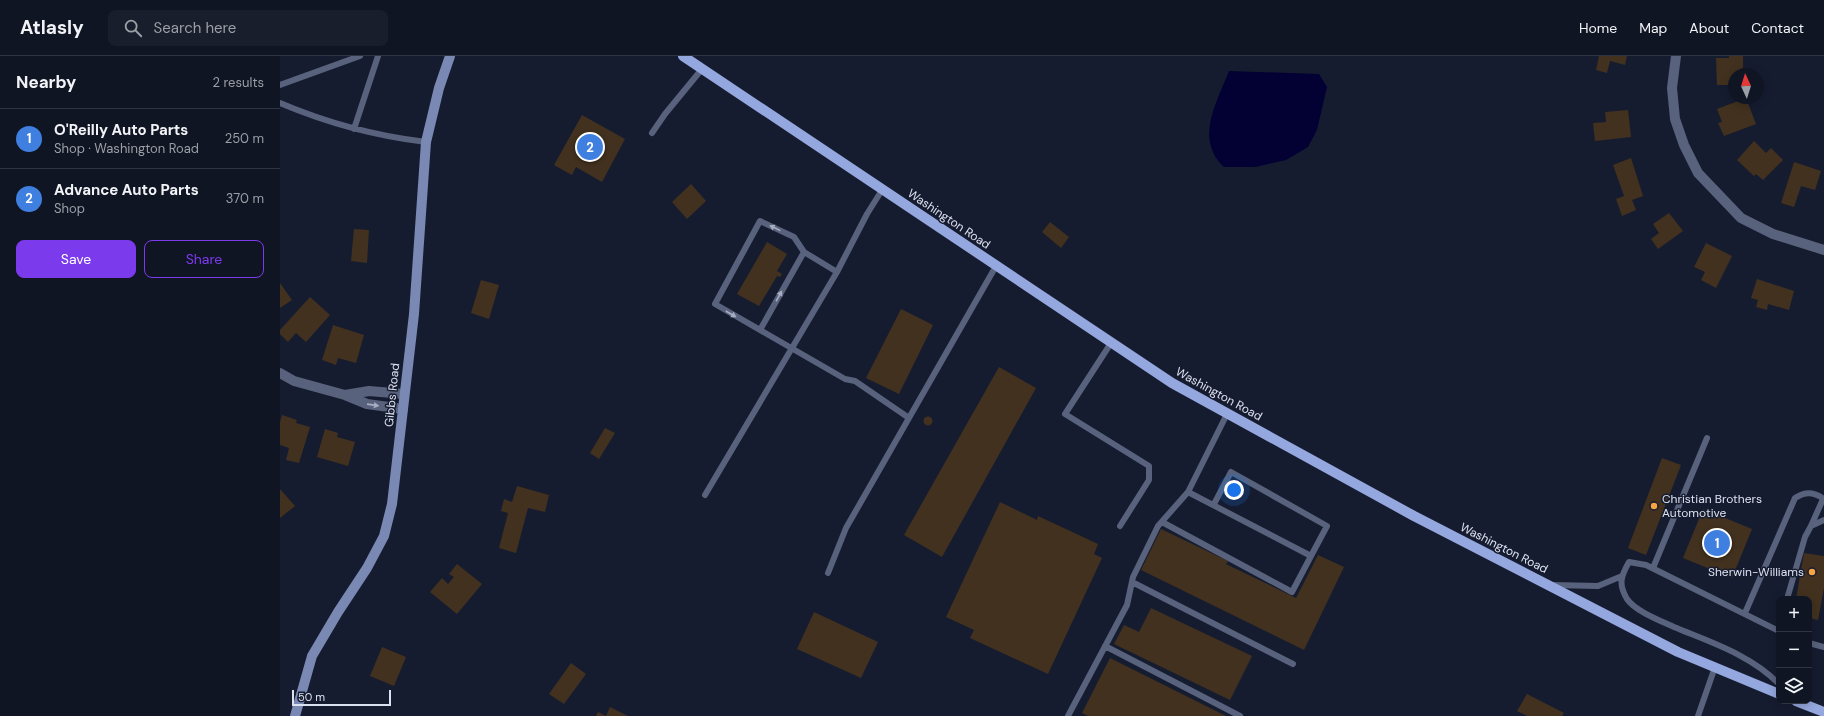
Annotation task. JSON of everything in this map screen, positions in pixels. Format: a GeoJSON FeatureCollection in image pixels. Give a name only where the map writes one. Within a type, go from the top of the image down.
{"type":"FeatureCollection","features":[{"type":"Feature","properties":{"kind":"main road","name":"Washington Road"},"geometry":{"type":"LineString","coordinates":[[683,56],[1110,343],[1172,383],[1414,516],[1547,585],[1678,652],[1776,693]]}},
{"type":"Feature","properties":{"kind":"main road"},"geometry":{"type":"LineString","coordinates":[[1804,704],[1824,712]]}},
{"type":"Feature","properties":{"kind":"street","name":"Gibbs Road"},"geometry":{"type":"LineString","coordinates":[[295,716],[312,656],[338,612],[367,568],[384,536],[392,504],[414,314],[426,142],[439,88],[450,56]]}},
{"type":"Feature","properties":{"kind":"street"},"geometry":{"type":"LineString","coordinates":[[1676,56],[1672,88],[1675,119],[1684,145],[1698,173],[1741,218],[1773,234],[1824,250]]}},
{"type":"Feature","properties":{"kind":"street"},"geometry":{"type":"LineString","coordinates":[[280,373],[294,381],[345,394],[367,404],[403,409]]}},
{"type":"Feature","properties":{"kind":"street"},"geometry":{"type":"LineString","coordinates":[[345,394],[369,391],[404,394]]}},
{"type":"Feature","properties":{"kind":"lane"},"geometry":{"type":"LineString","coordinates":[[280,85],[360,56]]}},
{"type":"Feature","properties":{"kind":"lane"},"geometry":{"type":"LineString","coordinates":[[354,129],[378,56]]}},
{"type":"Feature","properties":{"kind":"lane"},"geometry":{"type":"LineString","coordinates":[[652,133],[665,114],[702,69]]}},
{"type":"Feature","properties":{"kind":"lane"},"geometry":{"type":"LineString","coordinates":[[280,103],[354,129],[395,138],[426,142]]}},
{"type":"Feature","properties":{"kind":"lane"},"geometry":{"type":"LineString","coordinates":[[705,495],[793,349],[882,190]]}},
{"type":"Feature","properties":{"kind":"lane"},"geometry":{"type":"LineString","coordinates":[[837,272],[804,252],[794,237],[760,221],[715,304],[845,379],[855,381],[909,418]]}},
{"type":"Feature","properties":{"kind":"lane"},"geometry":{"type":"LineString","coordinates":[[760,330],[804,252]]}},
{"type":"Feature","properties":{"kind":"lane"},"geometry":{"type":"LineString","coordinates":[[828,574],[846,528],[996,266]]}},
{"type":"Feature","properties":{"kind":"lane"},"geometry":{"type":"LineString","coordinates":[[1110,343],[1065,414],[1149,466],[1149,480],[1120,526]]}},
{"type":"Feature","properties":{"kind":"lane"},"geometry":{"type":"LineString","coordinates":[[1068,716],[1127,605],[1133,577],[1162,522],[1188,492],[1227,414]]}},
{"type":"Feature","properties":{"kind":"lane"},"geometry":{"type":"LineString","coordinates":[[1653,568],[1707,438]]}},
{"type":"Feature","properties":{"kind":"lane"},"geometry":{"type":"LineString","coordinates":[[1162,522],[1292,592],[1327,526],[1232,472],[1214,504]]}},
{"type":"Feature","properties":{"kind":"lane"},"geometry":{"type":"LineString","coordinates":[[1188,492],[1214,504],[1310,556]]}},
{"type":"Feature","properties":{"kind":"lane"},"geometry":{"type":"LineString","coordinates":[[1745,613],[1795,498],[1802,493],[1812,493],[1824,499],[1812,526],[1805,536],[1788,596]]}},
{"type":"Feature","properties":{"kind":"lane"},"geometry":{"type":"LineString","coordinates":[[1812,526],[1824,520]]}},
{"type":"Feature","properties":{"kind":"lane"},"geometry":{"type":"LineString","coordinates":[[1776,628],[1646,565],[1629,562],[1622,576],[1621,584],[1627,599],[1634,606],[1659,620],[1739,655],[1769,673],[1776,681]]}},
{"type":"Feature","properties":{"kind":"lane"},"geometry":{"type":"LineString","coordinates":[[1547,585],[1598,586],[1622,576]]}},
{"type":"Feature","properties":{"kind":"lane"},"geometry":{"type":"LineString","coordinates":[[1132,582],[1293,664]]}},
{"type":"Feature","properties":{"kind":"lane"},"geometry":{"type":"LineString","coordinates":[[1812,644],[1824,647]]}},
{"type":"Feature","properties":{"kind":"lane"},"geometry":{"type":"LineString","coordinates":[[1105,646],[1240,716]]}},
{"type":"Feature","properties":{"kind":"lane"},"geometry":{"type":"LineString","coordinates":[[1698,716],[1714,667]]}},
{"type":"Feature","properties":{"kind":"shaded area"},"geometry":{"type":"Polygon","coordinates":[[[1229,71],[1319,74],[1327,87],[1317,130],[1308,147],[1286,160],[1255,167],[1224,167],[1215,156],[1210,145],[1209,132],[1214,108],[1229,71]]]}},
{"type":"Feature","properties":{"kind":"building"},"geometry":{"type":"Polygon","coordinates":[[[1599,56],[1627,56],[1625,65],[1610,61],[1607,73],[1596,70],[1599,56]]]}},
{"type":"Feature","properties":{"kind":"building"},"geometry":{"type":"Polygon","coordinates":[[[1729,56],[1743,56],[1743,68],[1728,68],[1728,85],[1717,85],[1716,58],[1729,58],[1729,56]]]}},
{"type":"Feature","properties":{"kind":"building"},"geometry":{"type":"Polygon","coordinates":[[[1730,104],[1748,104],[1756,124],[1724,136],[1718,123],[1722,122],[1717,109],[1730,104]]]}},
{"type":"Feature","properties":{"kind":"building"},"geometry":{"type":"Polygon","coordinates":[[[1628,110],[1631,137],[1595,141],[1593,123],[1606,122],[1605,112],[1628,110]]]}},
{"type":"Feature","properties":{"kind":"building"},"geometry":{"type":"Polygon","coordinates":[[[582,115],[625,139],[602,182],[576,167],[572,175],[554,165],[582,115]]]}},
{"type":"Feature","properties":{"kind":"building"},"geometry":{"type":"Polygon","coordinates":[[[1754,141],[1766,153],[1771,148],[1783,160],[1763,180],[1756,174],[1754,176],[1737,160],[1754,141]]]}},
{"type":"Feature","properties":{"kind":"building"},"geometry":{"type":"Polygon","coordinates":[[[1631,158],[1643,196],[1632,200],[1636,210],[1622,216],[1616,199],[1624,196],[1613,165],[1631,158]]]}},
{"type":"Feature","properties":{"kind":"building"},"geometry":{"type":"Polygon","coordinates":[[[1794,162],[1821,171],[1815,190],[1801,186],[1794,207],[1781,203],[1794,162]]]}},
{"type":"Feature","properties":{"kind":"building"},"geometry":{"type":"Polygon","coordinates":[[[691,184],[706,201],[687,219],[672,202],[691,184]]]}},
{"type":"Feature","properties":{"kind":"building"},"geometry":{"type":"Polygon","coordinates":[[[1669,213],[1683,231],[1658,249],[1651,239],[1659,233],[1653,224],[1669,213]]]}},
{"type":"Feature","properties":{"kind":"building"},"geometry":{"type":"Polygon","coordinates":[[[1050,222],[1069,237],[1061,248],[1042,232],[1050,222]]]}},
{"type":"Feature","properties":{"kind":"building"},"geometry":{"type":"Polygon","coordinates":[[[354,229],[369,230],[367,263],[351,261],[354,229]]]}},
{"type":"Feature","properties":{"kind":"building"},"geometry":{"type":"Polygon","coordinates":[[[767,242],[787,254],[777,271],[782,274],[780,277],[777,276],[759,306],[737,294],[767,242]]]}},
{"type":"Feature","properties":{"kind":"building"},"geometry":{"type":"Polygon","coordinates":[[[1706,243],[1732,256],[1716,288],[1701,280],[1705,272],[1694,267],[1706,243]]]}},
{"type":"Feature","properties":{"kind":"building"},"geometry":{"type":"Polygon","coordinates":[[[1757,279],[1794,291],[1789,310],[1768,304],[1767,310],[1756,307],[1758,300],[1751,298],[1757,279]]]}},
{"type":"Feature","properties":{"kind":"building"},"geometry":{"type":"Polygon","coordinates":[[[481,280],[499,285],[489,319],[471,313],[481,280]]]}},
{"type":"Feature","properties":{"kind":"building"},"geometry":{"type":"Polygon","coordinates":[[[280,283],[292,300],[280,308],[280,283]]]}},
{"type":"Feature","properties":{"kind":"building"},"geometry":{"type":"Polygon","coordinates":[[[310,297],[330,315],[306,342],[296,333],[288,342],[280,334],[280,330],[310,297]]]}},
{"type":"Feature","properties":{"kind":"building"},"geometry":{"type":"Polygon","coordinates":[[[901,309],[933,325],[899,394],[866,378],[901,309]]]}},
{"type":"Feature","properties":{"kind":"building"},"geometry":{"type":"Polygon","coordinates":[[[333,325],[364,335],[356,363],[338,358],[336,365],[322,360],[333,325]]]}},
{"type":"Feature","properties":{"kind":"building"},"geometry":{"type":"Polygon","coordinates":[[[999,367],[1036,388],[942,557],[904,535],[999,367]]]}},
{"type":"Feature","properties":{"kind":"building"},"geometry":{"type":"Polygon","coordinates":[[[282,415],[297,420],[296,423],[310,427],[299,463],[286,460],[289,448],[280,445],[280,422],[282,415]]]}},
{"type":"Feature","properties":{"kind":"building"},"geometry":{"type":"Polygon","coordinates":[[[926,417],[930,417],[932,421],[930,425],[926,425],[924,423],[924,419],[926,417]]]}},
{"type":"Feature","properties":{"kind":"building"},"geometry":{"type":"Polygon","coordinates":[[[605,428],[615,433],[599,459],[590,453],[605,428]]]}},
{"type":"Feature","properties":{"kind":"building"},"geometry":{"type":"Polygon","coordinates":[[[325,429],[338,433],[337,437],[355,442],[348,466],[317,457],[325,429]]]}},
{"type":"Feature","properties":{"kind":"building","name":"Christian Brothers Automotive"},"geometry":{"type":"Polygon","coordinates":[[[1662,458],[1681,465],[1646,555],[1628,548],[1662,458]]]}},
{"type":"Feature","properties":{"kind":"building"},"geometry":{"type":"Polygon","coordinates":[[[517,486],[549,495],[545,512],[528,508],[516,553],[499,548],[508,513],[501,511],[504,499],[512,502],[517,486]]]}},
{"type":"Feature","properties":{"kind":"building"},"geometry":{"type":"Polygon","coordinates":[[[280,489],[295,506],[280,518],[280,489]]]}},
{"type":"Feature","properties":{"kind":"building"},"geometry":{"type":"Polygon","coordinates":[[[1000,502],[1037,520],[1038,516],[1098,544],[1094,554],[1102,558],[1048,674],[970,638],[974,630],[946,617],[1000,502]]]}},
{"type":"Feature","properties":{"kind":"building"},"geometry":{"type":"Polygon","coordinates":[[[1703,509],[1752,529],[1732,578],[1683,558],[1703,509]]]}},
{"type":"Feature","properties":{"kind":"building"},"geometry":{"type":"Polygon","coordinates":[[[1161,529],[1228,561],[1226,564],[1296,598],[1318,555],[1344,567],[1304,650],[1141,570],[1161,529]]]}},
{"type":"Feature","properties":{"kind":"building","name":"Sherwin-Williams"},"geometry":{"type":"Polygon","coordinates":[[[1804,553],[1824,556],[1824,588],[1818,620],[1812,619],[1812,596],[1797,596],[1804,553]]]}},
{"type":"Feature","properties":{"kind":"building"},"geometry":{"type":"Polygon","coordinates":[[[457,564],[482,584],[457,614],[430,592],[442,578],[448,584],[454,577],[449,574],[457,564]]]}},
{"type":"Feature","properties":{"kind":"building"},"geometry":{"type":"Polygon","coordinates":[[[1151,608],[1252,656],[1230,700],[1114,644],[1124,625],[1139,632],[1151,608]]]}},
{"type":"Feature","properties":{"kind":"building"},"geometry":{"type":"Polygon","coordinates":[[[814,612],[878,642],[861,678],[797,649],[814,612]]]}},
{"type":"Feature","properties":{"kind":"building"},"geometry":{"type":"Polygon","coordinates":[[[382,647],[406,657],[394,686],[370,676],[382,647]]]}},
{"type":"Feature","properties":{"kind":"building"},"geometry":{"type":"Polygon","coordinates":[[[1110,658],[1226,716],[1088,716],[1082,713],[1110,658]]]}},
{"type":"Feature","properties":{"kind":"building"},"geometry":{"type":"Polygon","coordinates":[[[571,663],[586,674],[564,704],[549,694],[571,663]]]}},
{"type":"Feature","properties":{"kind":"building"},"geometry":{"type":"Polygon","coordinates":[[[1527,694],[1564,713],[1562,716],[1527,716],[1517,711],[1527,694]]]}},
{"type":"Feature","properties":{"kind":"building"},"geometry":{"type":"Polygon","coordinates":[[[610,707],[628,716],[606,716],[610,707]]]}},
{"type":"Feature","properties":{"kind":"building"},"geometry":{"type":"Polygon","coordinates":[[[598,712],[606,716],[596,716],[598,712]]]}},
{"type":"Feature","properties":{"kind":"place","name":"Advance Auto Parts"},"geometry":{"type":"Point","coordinates":[590,147]}},
{"type":"Feature","properties":{"kind":"place","name":"Christian Brothers Automotive"},"geometry":{"type":"Point","coordinates":[1654,506]}},
{"type":"Feature","properties":{"kind":"place","name":"O'Reilly Auto Parts"},"geometry":{"type":"Point","coordinates":[1717,543]}},
{"type":"Feature","properties":{"kind":"place","name":"Sherwin-Williams"},"geometry":{"type":"Point","coordinates":[1812,572]}}]}
